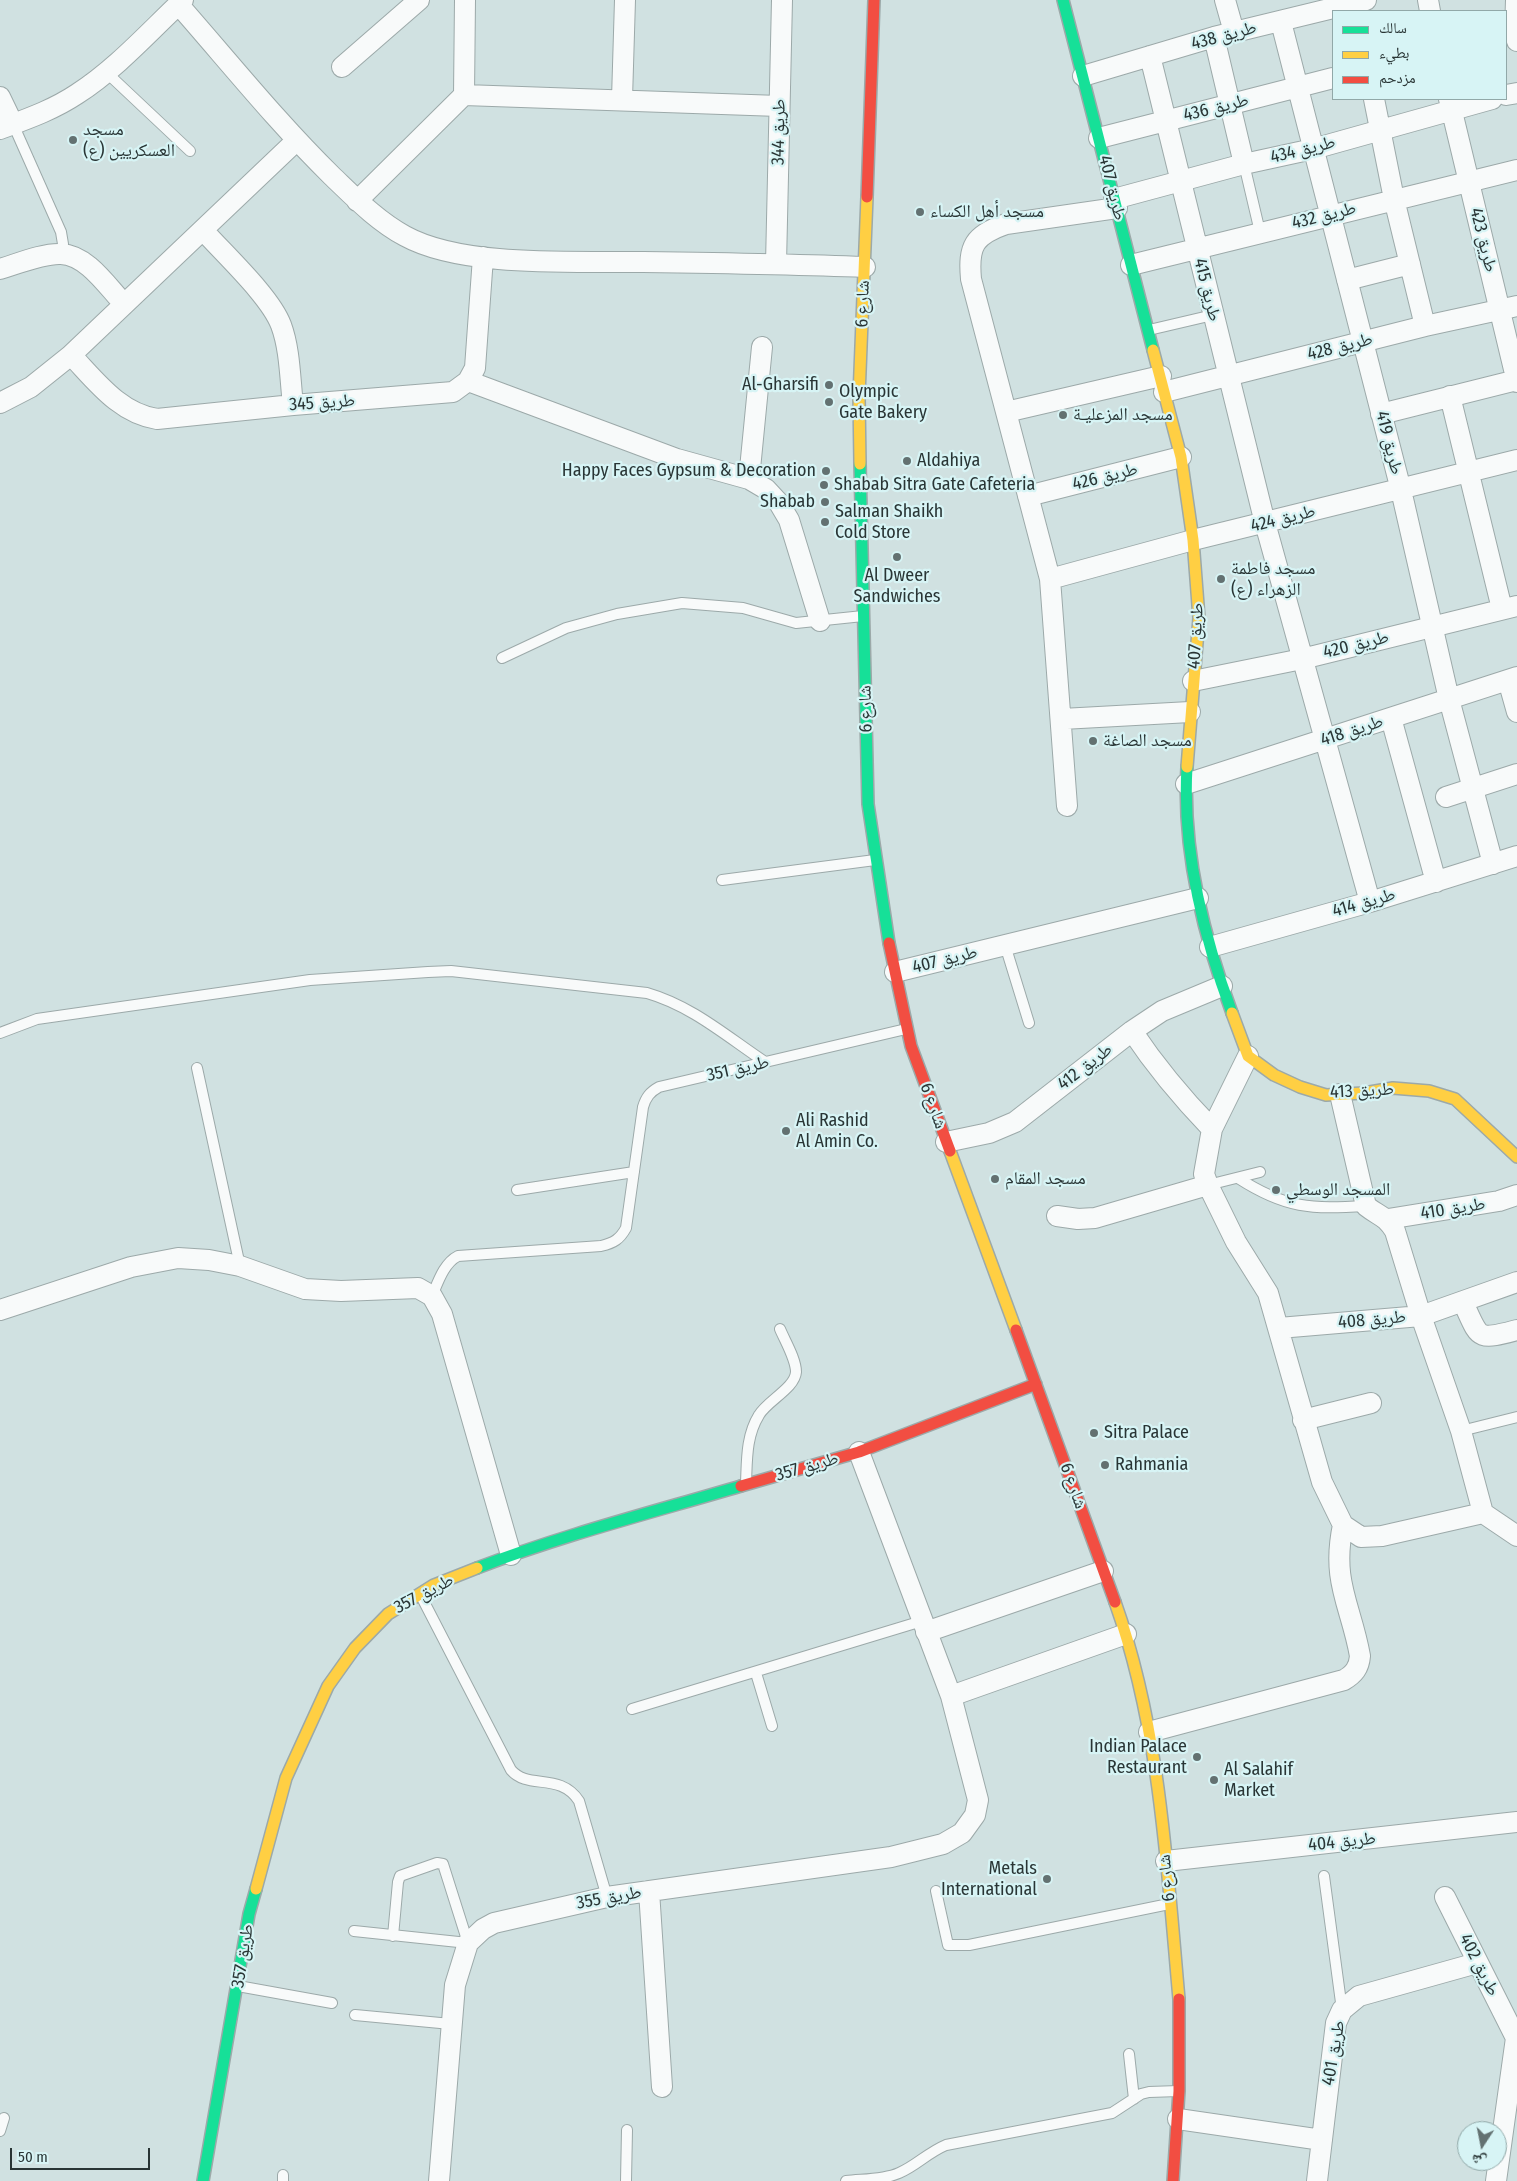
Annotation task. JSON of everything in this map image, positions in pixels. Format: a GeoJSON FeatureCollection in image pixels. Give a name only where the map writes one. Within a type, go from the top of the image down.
{"type":"FeatureCollection","features":[{"type":"Feature","properties":{"kind":"street"},"geometry":{"type":"LineString","coordinates":[[342,67],[419,0]]}},
{"type":"Feature","properties":{"kind":"street"},"geometry":{"type":"LineString","coordinates":[[357,201],[464,94],[464,0]]}},
{"type":"Feature","properties":{"kind":"street"},"geometry":{"type":"LineString","coordinates":[[622,99],[625,0]]}},
{"type":"Feature","properties":{"kind":"street","name":"طريق 344"},"geometry":{"type":"LineString","coordinates":[[776,264],[782,0]]}},
{"type":"Feature","properties":{"kind":"street","name":"شارع 6"},"geometry":{"type":"LineString","coordinates":[[874,0],[859,396],[868,804],[886,932],[911,1046],[1126,1634],[1149,1732],[1166,1861],[1180,2008],[1178,2119],[1173,2181]]}},
{"type":"Feature","properties":{"kind":"street","name":"طريق 407"},"geometry":{"type":"LineString","coordinates":[[1063,0],[1181,457],[1193,540],[1199,618],[1190,712],[1186,784],[1189,845],[1198,898],[1210,947]]}},
{"type":"Feature","properties":{"kind":"street"},"geometry":{"type":"LineString","coordinates":[[1224,0],[1234,32]]}},
{"type":"Feature","properties":{"kind":"street"},"geometry":{"type":"LineString","coordinates":[[1513,36],[1516,0]]}},
{"type":"Feature","properties":{"kind":"street"},"geometry":{"type":"LineString","coordinates":[[0,97],[7,127],[62,103],[106,72],[181,2],[296,141],[357,201],[407,237],[446,250],[483,257],[528,261],[865,267]]}},
{"type":"Feature","properties":{"kind":"street","name":"طريق 438"},"geometry":{"type":"LineString","coordinates":[[1082,76],[1214,37],[1281,22],[1354,2]]}},
{"type":"Feature","properties":{"kind":"street","name":"طريق 419"},"geometry":{"type":"LineString","coordinates":[[1281,22],[1401,490],[1449,699],[1493,864]]}},
{"type":"Feature","properties":{"kind":"street"},"geometry":{"type":"LineString","coordinates":[[1214,37],[1244,164]]}},
{"type":"Feature","properties":{"kind":"street","name":"طريق 415"},"geometry":{"type":"LineString","coordinates":[[1150,56],[1265,523],[1370,902]]}},
{"type":"Feature","properties":{"kind":"street","name":"طريق 436"},"geometry":{"type":"LineString","coordinates":[[1099,138],[1332,78]]}},
{"type":"Feature","properties":{"kind":"street"},"geometry":{"type":"LineString","coordinates":[[464,94],[780,106]]}},
{"type":"Feature","properties":{"kind":"street"},"geometry":{"type":"LineString","coordinates":[[1374,100],[1394,199],[1425,326]]}},
{"type":"Feature","properties":{"kind":"street","name":"طريق 434"},"geometry":{"type":"LineString","coordinates":[[1067,806],[1062,719],[1050,579],[971,279],[969,259],[977,240],[990,230],[1006,224],[1116,204],[1181,182],[1244,164],[1313,149],[1380,130],[1451,104],[1484,100]]}},
{"type":"Feature","properties":{"kind":"street","name":"طريق 423"},"geometry":{"type":"LineString","coordinates":[[1451,104],[1469,183],[1508,308],[1517,380]]}},
{"type":"Feature","properties":{"kind":"street"},"geometry":{"type":"LineString","coordinates":[[0,403],[31,387],[71,354],[296,141]]}},
{"type":"Feature","properties":{"kind":"street","name":"طريق 432"},"geometry":{"type":"LineString","coordinates":[[1131,265],[1517,170]]}},
{"type":"Feature","properties":{"kind":"street"},"geometry":{"type":"LineString","coordinates":[[203,230],[267,301],[278,317],[284,335],[293,405]]}},
{"type":"Feature","properties":{"kind":"street"},"geometry":{"type":"LineString","coordinates":[[0,269],[61,254],[75,257],[124,304]]}},
{"type":"Feature","properties":{"kind":"street"},"geometry":{"type":"LineString","coordinates":[[483,257],[476,361],[468,381],[677,459],[749,479],[766,489],[779,503],[789,520],[820,621]]}},
{"type":"Feature","properties":{"kind":"street"},"geometry":{"type":"LineString","coordinates":[[1346,280],[1410,264]]}},
{"type":"Feature","properties":{"kind":"street","name":"طريق 428"},"geometry":{"type":"LineString","coordinates":[[1162,384],[1228,376],[1425,326],[1508,308]]}},
{"type":"Feature","properties":{"kind":"street"},"geometry":{"type":"LineString","coordinates":[[749,479],[762,347]]}},
{"type":"Feature","properties":{"kind":"street","name":"طريق 345"},"geometry":{"type":"LineString","coordinates":[[71,354],[123,407],[145,417],[169,418],[293,405],[444,394],[453,392],[468,381]]}},
{"type":"Feature","properties":{"kind":"street"},"geometry":{"type":"LineString","coordinates":[[1381,414],[1517,380]]}},
{"type":"Feature","properties":{"kind":"street"},"geometry":{"type":"LineString","coordinates":[[1006,412],[1162,384]]}},
{"type":"Feature","properties":{"kind":"street"},"geometry":{"type":"LineString","coordinates":[[1450,396],[1470,474],[1509,608]]}},
{"type":"Feature","properties":{"kind":"street","name":"طريق 426"},"geometry":{"type":"LineString","coordinates":[[1028,496],[1181,457]]}},
{"type":"Feature","properties":{"kind":"street","name":"طريق 424"},"geometry":{"type":"LineString","coordinates":[[1050,579],[1193,540],[1470,474],[1517,460]]}},
{"type":"Feature","properties":{"kind":"street","name":"طريق 420"},"geometry":{"type":"LineString","coordinates":[[1193,681],[1302,659],[1509,608]]}},
{"type":"Feature","properties":{"kind":"street"},"geometry":{"type":"LineString","coordinates":[[1513,678],[1517,712]]}},
{"type":"Feature","properties":{"kind":"street","name":"طريق 418"},"geometry":{"type":"LineString","coordinates":[[1186,784],[1513,678]]}},
{"type":"Feature","properties":{"kind":"street"},"geometry":{"type":"LineString","coordinates":[[1062,719],[1190,712]]}},
{"type":"Feature","properties":{"kind":"street"},"geometry":{"type":"LineString","coordinates":[[1391,718],[1436,882]]}},
{"type":"Feature","properties":{"kind":"street"},"geometry":{"type":"LineString","coordinates":[[1446,797],[1517,774]]}},
{"type":"Feature","properties":{"kind":"street","name":"طريق 414"},"geometry":{"type":"LineString","coordinates":[[1210,947],[1370,902],[1517,856]]}},
{"type":"Feature","properties":{"kind":"street","name":"طريق 407"},"geometry":{"type":"LineString","coordinates":[[895,972],[1198,898]]}},
{"type":"Feature","properties":{"kind":"street"},"geometry":{"type":"LineString","coordinates":[[1210,947],[1222,986],[1248,1056],[1212,1129],[1204,1174],[1236,1242],[1268,1293],[1322,1482],[1343,1525],[1361,1537],[1382,1536],[1483,1513]]}},
{"type":"Feature","properties":{"kind":"street","name":"طريق 412"},"geometry":{"type":"LineString","coordinates":[[946,1142],[989,1132],[1015,1122],[1132,1031],[1162,1011],[1222,986]]}},
{"type":"Feature","properties":{"kind":"street"},"geometry":{"type":"LineString","coordinates":[[1132,1031],[1156,1067],[1212,1129]]}},
{"type":"Feature","properties":{"kind":"street","name":"طريق 413"},"geometry":{"type":"LineString","coordinates":[[1248,1056],[1274,1075],[1300,1087],[1326,1095],[1364,1093],[1393,1088],[1429,1091],[1455,1100],[1517,1157]]}},
{"type":"Feature","properties":{"kind":"street"},"geometry":{"type":"LineString","coordinates":[[1340,1094],[1366,1206],[1388,1219],[1395,1231],[1421,1316],[1461,1431],[1483,1513],[1517,1536]]}},
{"type":"Feature","properties":{"kind":"street"},"geometry":{"type":"LineString","coordinates":[[1057,1216],[1078,1219],[1094,1218],[1208,1185]]}},
{"type":"Feature","properties":{"kind":"street","name":"طريق 410"},"geometry":{"type":"LineString","coordinates":[[1388,1219],[1499,1201],[1517,1195]]}},
{"type":"Feature","properties":{"kind":"street"},"geometry":{"type":"LineString","coordinates":[[0,1310],[131,1267],[178,1258],[209,1260],[240,1266],[305,1289],[341,1291],[418,1288],[432,1296],[442,1314],[511,1555]]}},
{"type":"Feature","properties":{"kind":"street","name":"طريق 408"},"geometry":{"type":"LineString","coordinates":[[1279,1328],[1421,1316],[1517,1282]]}},
{"type":"Feature","properties":{"kind":"street"},"geometry":{"type":"LineString","coordinates":[[1464,1302],[1476,1329],[1483,1336],[1490,1337],[1517,1330]]}},
{"type":"Feature","properties":{"kind":"street","name":"طريق 357"},"geometry":{"type":"LineString","coordinates":[[203,2181],[250,1914],[286,1778],[324,1695],[355,1648],[388,1614],[434,1585],[511,1555],[859,1452],[1036,1384]]}},
{"type":"Feature","properties":{"kind":"street"},"geometry":{"type":"LineString","coordinates":[[1303,1420],[1371,1403]]}},
{"type":"Feature","properties":{"kind":"street"},"geometry":{"type":"LineString","coordinates":[[859,1452],[951,1696],[1126,1634]]}},
{"type":"Feature","properties":{"kind":"street"},"geometry":{"type":"LineString","coordinates":[[1149,1732],[1344,1680],[1351,1676],[1359,1664],[1360,1656],[1340,1585],[1338,1555],[1343,1525]]}},
{"type":"Feature","properties":{"kind":"street"},"geometry":{"type":"LineString","coordinates":[[924,1626],[1103,1571]]}},
{"type":"Feature","properties":{"kind":"street","name":"طريق 355"},"geometry":{"type":"LineString","coordinates":[[468,1943],[483,1929],[494,1923],[607,1897],[891,1857],[943,1844],[962,1833],[975,1815],[978,1800],[951,1696]]}},
{"type":"Feature","properties":{"kind":"street","name":"طريق 404"},"geometry":{"type":"LineString","coordinates":[[1166,1861],[1517,1822]]}},
{"type":"Feature","properties":{"kind":"street"},"geometry":{"type":"LineString","coordinates":[[649,1891],[662,2087]]}},
{"type":"Feature","properties":{"kind":"street","name":"طريق 402"},"geometry":{"type":"LineString","coordinates":[[1446,1897],[1477,1963],[1517,2038],[1496,2181]]}},
{"type":"Feature","properties":{"kind":"street"},"geometry":{"type":"LineString","coordinates":[[439,2181],[454,1985],[468,1943]]}},
{"type":"Feature","properties":{"kind":"street","name":"طريق 401"},"geometry":{"type":"LineString","coordinates":[[1317,2181],[1336,2023],[1342,2010],[1350,2002],[1369,1992],[1477,1963]]}},
{"type":"Feature","properties":{"kind":"street"},"geometry":{"type":"LineString","coordinates":[[1178,2119],[1322,2140]]}},
{"type":"Feature","properties":{"kind":"lane"},"geometry":{"type":"LineString","coordinates":[[106,72],[190,152]]}},
{"type":"Feature","properties":{"kind":"lane"},"geometry":{"type":"LineString","coordinates":[[7,127],[61,232],[63,244],[61,254]]}},
{"type":"Feature","properties":{"kind":"lane"},"geometry":{"type":"LineString","coordinates":[[1244,164],[1260,232]]}},
{"type":"Feature","properties":{"kind":"lane"},"geometry":{"type":"LineString","coordinates":[[1148,330],[1213,315]]}},
{"type":"Feature","properties":{"kind":"lane"},"geometry":{"type":"LineString","coordinates":[[502,658],[566,628],[617,614],[682,603],[743,608],[796,623],[864,616]]}},
{"type":"Feature","properties":{"kind":"lane"},"geometry":{"type":"LineString","coordinates":[[722,880],[876,860]]}},
{"type":"Feature","properties":{"kind":"lane"},"geometry":{"type":"LineString","coordinates":[[1005,945],[1028,1023]]}},
{"type":"Feature","properties":{"kind":"lane"},"geometry":{"type":"LineString","coordinates":[[0,1033],[37,1019],[310,980],[451,971],[647,994],[668,1000],[688,1009],[765,1062]]}},
{"type":"Feature","properties":{"kind":"lane","name":"طريق 351"},"geometry":{"type":"LineString","coordinates":[[432,1296],[450,1261],[458,1256],[601,1246],[612,1244],[620,1237],[626,1228],[644,1101],[652,1091],[659,1087],[907,1029]]}},
{"type":"Feature","properties":{"kind":"lane"},"geometry":{"type":"LineString","coordinates":[[197,1068],[240,1266]]}},
{"type":"Feature","properties":{"kind":"lane"},"geometry":{"type":"LineString","coordinates":[[516,1190],[634,1172]]}},
{"type":"Feature","properties":{"kind":"lane"},"geometry":{"type":"LineString","coordinates":[[1208,1185],[1260,1172]]}},
{"type":"Feature","properties":{"kind":"lane"},"geometry":{"type":"LineString","coordinates":[[1238,1178],[1271,1197],[1293,1205],[1316,1208],[1366,1206]]}},
{"type":"Feature","properties":{"kind":"lane"},"geometry":{"type":"LineString","coordinates":[[746,1484],[749,1441],[752,1428],[765,1406],[789,1386],[795,1377],[795,1366],[780,1329]]}},
{"type":"Feature","properties":{"kind":"lane"},"geometry":{"type":"LineString","coordinates":[[1461,1431],[1517,1417]]}},
{"type":"Feature","properties":{"kind":"lane"},"geometry":{"type":"LineString","coordinates":[[420,1594],[511,1770],[523,1778],[563,1786],[569,1789],[579,1801],[607,1897]]}},
{"type":"Feature","properties":{"kind":"lane"},"geometry":{"type":"LineString","coordinates":[[632,1709],[924,1626]]}},
{"type":"Feature","properties":{"kind":"lane"},"geometry":{"type":"LineString","coordinates":[[756,1673],[772,1726]]}},
{"type":"Feature","properties":{"kind":"lane"},"geometry":{"type":"LineString","coordinates":[[354,1931],[393,1936],[468,1943],[444,1866],[440,1863],[400,1876],[393,1936]]}},
{"type":"Feature","properties":{"kind":"lane"},"geometry":{"type":"LineString","coordinates":[[1324,1876],[1342,2010]]}},
{"type":"Feature","properties":{"kind":"lane"},"geometry":{"type":"LineString","coordinates":[[936,1891],[948,1944],[969,1945],[1170,1904]]}},
{"type":"Feature","properties":{"kind":"lane"},"geometry":{"type":"LineString","coordinates":[[238,1986],[332,2003]]}},
{"type":"Feature","properties":{"kind":"lane"},"geometry":{"type":"LineString","coordinates":[[355,2015],[451,2024]]}},
{"type":"Feature","properties":{"kind":"lane"},"geometry":{"type":"LineString","coordinates":[[1129,2054],[1134,2099]]}},
{"type":"Feature","properties":{"kind":"lane"},"geometry":{"type":"LineString","coordinates":[[846,2181],[888,2177],[906,2170],[924,2156],[946,2145],[1112,2113],[1149,2092],[1179,2091]]}},
{"type":"Feature","properties":{"kind":"lane"},"geometry":{"type":"LineString","coordinates":[[0,2131],[4,2118]]}},
{"type":"Feature","properties":{"kind":"lane"},"geometry":{"type":"LineString","coordinates":[[626,2181],[627,2130]]}},
{"type":"Feature","properties":{"kind":"traffic: fast"},"geometry":{"type":"LineString","coordinates":[[1063,0],[1153,350]]}},
{"type":"Feature","properties":{"kind":"traffic: fast"},"geometry":{"type":"LineString","coordinates":[[860,464],[868,804],[889,943]]}},
{"type":"Feature","properties":{"kind":"traffic: fast"},"geometry":{"type":"LineString","coordinates":[[1187,767],[1186,798],[1191,861],[1212,953],[1232,1013]]}},
{"type":"Feature","properties":{"kind":"traffic: fast"},"geometry":{"type":"LineString","coordinates":[[477,1568],[575,1534],[741,1486]]}},
{"type":"Feature","properties":{"kind":"traffic: fast"},"geometry":{"type":"LineString","coordinates":[[203,2181],[249,1914],[256,1889]]}},
{"type":"Feature","properties":{"kind":"traffic: slow"},"geometry":{"type":"LineString","coordinates":[[860,464],[859,396],[867,197]]}},
{"type":"Feature","properties":{"kind":"traffic: slow"},"geometry":{"type":"LineString","coordinates":[[1153,350],[1181,457],[1193,540],[1199,618],[1187,767]]}},
{"type":"Feature","properties":{"kind":"traffic: slow"},"geometry":{"type":"LineString","coordinates":[[1232,1013],[1248,1056],[1274,1075],[1300,1087],[1326,1095],[1364,1093],[1393,1088],[1429,1091],[1455,1099],[1517,1157]]}},
{"type":"Feature","properties":{"kind":"traffic: slow"},"geometry":{"type":"LineString","coordinates":[[950,1151],[1016,1330]]}},
{"type":"Feature","properties":{"kind":"traffic: slow"},"geometry":{"type":"LineString","coordinates":[[256,1889],[286,1778],[328,1686],[355,1648],[388,1614],[434,1585],[477,1568]]}},
{"type":"Feature","properties":{"kind":"traffic: slow"},"geometry":{"type":"LineString","coordinates":[[1115,1602],[1130,1650],[1152,1748],[1165,1849],[1179,1999]]}},
{"type":"Feature","properties":{"kind":"traffic: jam"},"geometry":{"type":"LineString","coordinates":[[867,197],[874,0]]}},
{"type":"Feature","properties":{"kind":"traffic: jam"},"geometry":{"type":"LineString","coordinates":[[889,943],[911,1046],[950,1151]]}},
{"type":"Feature","properties":{"kind":"traffic: jam"},"geometry":{"type":"LineString","coordinates":[[1016,1330],[1115,1602]]}},
{"type":"Feature","properties":{"kind":"traffic: jam"},"geometry":{"type":"LineString","coordinates":[[741,1486],[859,1452],[1036,1384]]}},
{"type":"Feature","properties":{"kind":"traffic: jam"},"geometry":{"type":"LineString","coordinates":[[1173,2181],[1179,2091],[1179,1999]]}},
{"type":"Feature","properties":{"kind":"place","name":"مسجد العسكريين (ع)"},"geometry":{"type":"Point","coordinates":[73,140]}},
{"type":"Feature","properties":{"kind":"place","name":"مسجد أهل الكساء"},"geometry":{"type":"Point","coordinates":[920,212]}},
{"type":"Feature","properties":{"kind":"place","name":"Al-Gharsifi"},"geometry":{"type":"Point","coordinates":[829,385]}},
{"type":"Feature","properties":{"kind":"place","name":"Olympic Gate Bakery"},"geometry":{"type":"Point","coordinates":[829,402]}},
{"type":"Feature","properties":{"kind":"place","name":"مسجد المزعليـة"},"geometry":{"type":"Point","coordinates":[1063,415]}},
{"type":"Feature","properties":{"kind":"place","name":"Aldahiya"},"geometry":{"type":"Point","coordinates":[907,461]}},
{"type":"Feature","properties":{"kind":"place","name":"Happy Faces Gypsum & Decoration"},"geometry":{"type":"Point","coordinates":[826,471]}},
{"type":"Feature","properties":{"kind":"place","name":"Shabab Sitra Gate Cafeteria"},"geometry":{"type":"Point","coordinates":[824,485]}},
{"type":"Feature","properties":{"kind":"place","name":"Shabab"},"geometry":{"type":"Point","coordinates":[825,502]}},
{"type":"Feature","properties":{"kind":"place","name":"Salman Shaikh Cold Store"},"geometry":{"type":"Point","coordinates":[825,522]}},
{"type":"Feature","properties":{"kind":"place","name":"Al Dweer Sandwiches"},"geometry":{"type":"Point","coordinates":[897,557]}},
{"type":"Feature","properties":{"kind":"place","name":"مسجد فاطمة الزهراء (ع)"},"geometry":{"type":"Point","coordinates":[1221,579]}},
{"type":"Feature","properties":{"kind":"place","name":"مسجد الصاغة"},"geometry":{"type":"Point","coordinates":[1093,741]}},
{"type":"Feature","properties":{"kind":"place","name":"Ali Rashid Al Amin Co."},"geometry":{"type":"Point","coordinates":[786,1131]}},
{"type":"Feature","properties":{"kind":"place","name":"مسجد المقام"},"geometry":{"type":"Point","coordinates":[995,1179]}},
{"type":"Feature","properties":{"kind":"place","name":"المسجد الوسطي"},"geometry":{"type":"Point","coordinates":[1276,1190]}},
{"type":"Feature","properties":{"kind":"place","name":"Sitra Palace"},"geometry":{"type":"Point","coordinates":[1094,1433]}},
{"type":"Feature","properties":{"kind":"place","name":"Rahmania"},"geometry":{"type":"Point","coordinates":[1105,1465]}},
{"type":"Feature","properties":{"kind":"place","name":"Indian Palace Restaurant"},"geometry":{"type":"Point","coordinates":[1197,1757]}},
{"type":"Feature","properties":{"kind":"place","name":"Al Salahif Market"},"geometry":{"type":"Point","coordinates":[1214,1780]}},
{"type":"Feature","properties":{"kind":"place","name":"Metals International"},"geometry":{"type":"Point","coordinates":[1047,1879]}}]}
